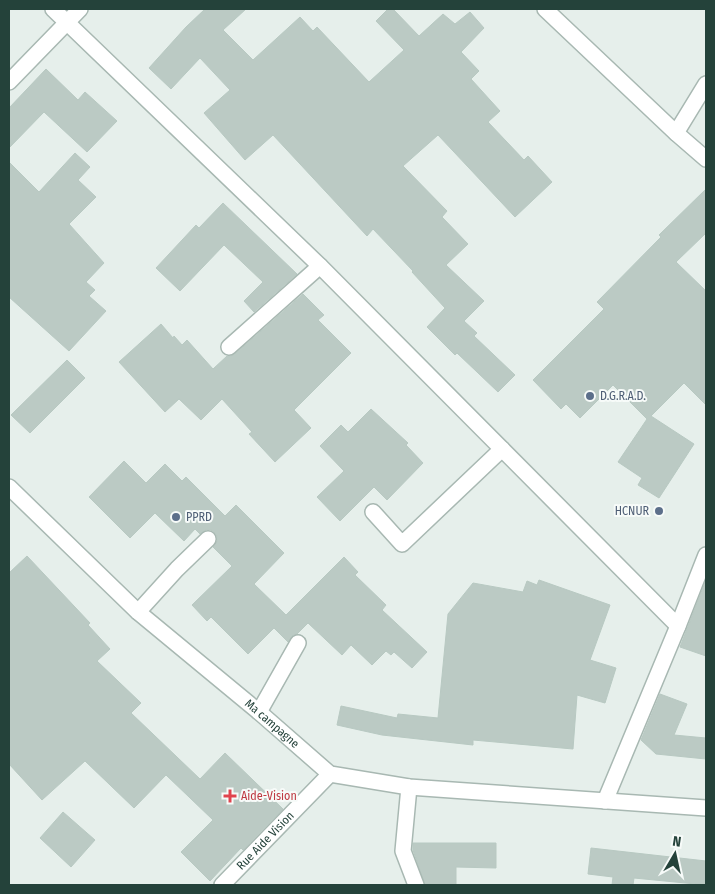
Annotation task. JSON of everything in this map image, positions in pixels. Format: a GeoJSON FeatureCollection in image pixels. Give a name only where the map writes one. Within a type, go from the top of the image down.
{"type":"FeatureCollection","features":[{"type":"Feature","properties":{"kind":"street"},"geometry":{"type":"LineString","coordinates":[[53,9],[320,266],[678,626]]}},
{"type":"Feature","properties":{"kind":"street"},"geometry":{"type":"LineString","coordinates":[[9,82],[80,9]]}},
{"type":"Feature","properties":{"kind":"street"},"geometry":{"type":"LineString","coordinates":[[545,9],[706,159]]}},
{"type":"Feature","properties":{"kind":"street"},"geometry":{"type":"LineString","coordinates":[[676,133],[706,84]]}},
{"type":"Feature","properties":{"kind":"street"},"geometry":{"type":"LineString","coordinates":[[229,347],[320,266]]}},
{"type":"Feature","properties":{"kind":"street"},"geometry":{"type":"LineString","coordinates":[[373,512],[402,544],[502,449]]}},
{"type":"Feature","properties":{"kind":"street","name":"Ma campagne"},"geometry":{"type":"LineString","coordinates":[[9,488],[138,612],[259,712],[330,774]]}},
{"type":"Feature","properties":{"kind":"street"},"geometry":{"type":"LineString","coordinates":[[138,612],[208,539]]}},
{"type":"Feature","properties":{"kind":"street"},"geometry":{"type":"LineString","coordinates":[[605,801],[706,555]]}},
{"type":"Feature","properties":{"kind":"street"},"geometry":{"type":"LineString","coordinates":[[259,712],[298,643]]}},
{"type":"Feature","properties":{"kind":"street"},"geometry":{"type":"LineString","coordinates":[[330,774],[409,787],[706,808]]}},
{"type":"Feature","properties":{"kind":"street","name":"Rue Aide Vision"},"geometry":{"type":"LineString","coordinates":[[222,885],[330,774]]}},
{"type":"Feature","properties":{"kind":"street"},"geometry":{"type":"LineString","coordinates":[[409,787],[402,851],[416,885]]}},
{"type":"Feature","properties":{"kind":"building"},"geometry":{"type":"Polygon","coordinates":[[[205,9],[246,9],[223,30],[253,60],[300,17],[313,31],[317,27],[369,82],[404,50],[376,21],[388,9],[393,9],[419,36],[443,14],[455,24],[470,12],[484,28],[461,52],[479,71],[471,79],[500,111],[488,122],[524,160],[528,156],[552,182],[515,217],[438,135],[403,166],[447,211],[442,217],[468,244],[446,265],[484,301],[464,321],[477,333],[474,336],[515,375],[498,392],[457,353],[455,355],[427,327],[445,308],[413,271],[373,229],[367,236],[273,135],[245,160],[204,113],[230,90],[200,58],[171,89],[149,68],[205,9]]]}},
{"type":"Feature","properties":{"kind":"building"},"geometry":{"type":"Polygon","coordinates":[[[46,69],[78,100],[85,92],[117,121],[87,152],[44,112],[9,148],[9,108],[46,69]]]}},
{"type":"Feature","properties":{"kind":"building"},"geometry":{"type":"Polygon","coordinates":[[[75,153],[90,167],[78,180],[96,197],[69,224],[104,263],[86,282],[95,290],[89,296],[106,311],[69,351],[9,297],[9,162],[39,192],[75,153]]]}},
{"type":"Feature","properties":{"kind":"building"},"geometry":{"type":"Polygon","coordinates":[[[706,189],[706,233],[676,262],[706,291],[706,405],[684,383],[651,416],[694,444],[659,498],[638,485],[642,478],[618,462],[647,419],[613,385],[580,418],[566,404],[561,409],[533,380],[604,309],[597,302],[661,237],[659,235],[706,189]]]}},
{"type":"Feature","properties":{"kind":"building"},"geometry":{"type":"Polygon","coordinates":[[[223,203],[297,274],[254,312],[244,301],[263,282],[224,245],[180,291],[156,268],[196,225],[199,228],[223,203]]]}},
{"type":"Feature","properties":{"kind":"building"},"geometry":{"type":"Polygon","coordinates":[[[303,294],[324,315],[318,320],[351,353],[294,410],[311,428],[275,462],[249,434],[252,432],[222,399],[201,420],[179,399],[165,412],[119,362],[161,324],[182,345],[187,340],[213,369],[227,356],[235,354],[303,294]]]}},
{"type":"Feature","properties":{"kind":"building"},"geometry":{"type":"Polygon","coordinates":[[[67,360],[85,378],[30,433],[11,415],[67,360]]]}},
{"type":"Feature","properties":{"kind":"building"},"geometry":{"type":"Polygon","coordinates":[[[371,409],[408,443],[406,445],[423,463],[387,500],[374,487],[340,521],[317,497],[344,471],[320,446],[341,425],[348,432],[371,409]]]}},
{"type":"Feature","properties":{"kind":"building"},"geometry":{"type":"Polygon","coordinates":[[[124,461],[146,483],[165,464],[182,481],[186,477],[225,516],[236,505],[284,553],[254,584],[286,615],[344,557],[358,572],[355,575],[386,605],[382,610],[427,652],[412,668],[394,652],[391,655],[386,651],[372,665],[351,645],[342,655],[308,623],[297,634],[293,635],[288,642],[274,628],[248,654],[211,617],[207,621],[192,605],[232,566],[213,547],[217,541],[217,536],[214,532],[206,530],[200,534],[195,529],[184,541],[155,513],[130,538],[89,497],[124,461]]]}},
{"type":"Feature","properties":{"kind":"building"},"geometry":{"type":"Polygon","coordinates":[[[27,556],[90,623],[88,625],[110,649],[97,661],[141,703],[131,713],[200,779],[225,753],[283,809],[243,850],[241,848],[210,881],[181,852],[213,820],[166,775],[134,808],[85,761],[42,800],[9,764],[9,573],[27,556]]]}},
{"type":"Feature","properties":{"kind":"building"},"geometry":{"type":"Polygon","coordinates":[[[539,580],[610,605],[590,660],[616,668],[605,703],[577,695],[573,749],[473,740],[473,745],[382,735],[337,725],[341,706],[397,718],[398,714],[438,718],[448,614],[473,583],[523,592],[527,581],[537,585],[539,580]]]}},
{"type":"Feature","properties":{"kind":"building"},"geometry":{"type":"Polygon","coordinates":[[[706,580],[706,656],[680,647],[706,580]]]}},
{"type":"Feature","properties":{"kind":"building"},"geometry":{"type":"Polygon","coordinates":[[[660,694],[687,704],[674,735],[706,738],[706,759],[656,754],[641,740],[660,694]]]}},
{"type":"Feature","properties":{"kind":"building"},"geometry":{"type":"Polygon","coordinates":[[[63,812],[95,840],[71,867],[40,838],[63,812]]]}},
{"type":"Feature","properties":{"kind":"building"},"geometry":{"type":"Polygon","coordinates":[[[413,843],[496,843],[496,868],[456,867],[456,885],[425,885],[413,850],[413,843]]]}},
{"type":"Feature","properties":{"kind":"building"},"geometry":{"type":"Polygon","coordinates":[[[591,848],[706,861],[706,885],[634,878],[633,885],[612,885],[613,877],[588,874],[591,848]]]}},
{"type":"Feature","properties":{"kind":"place","name":"D.G.R.A.D."},"geometry":{"type":"Point","coordinates":[590,396]}},
{"type":"Feature","properties":{"kind":"place","name":"HCNUR"},"geometry":{"type":"Point","coordinates":[659,511]}},
{"type":"Feature","properties":{"kind":"place","name":"PPRD"},"geometry":{"type":"Point","coordinates":[176,517]}},
{"type":"Feature","properties":{"kind":"place","name":"Aide-Vision"},"geometry":{"type":"Point","coordinates":[230,796]}}]}
